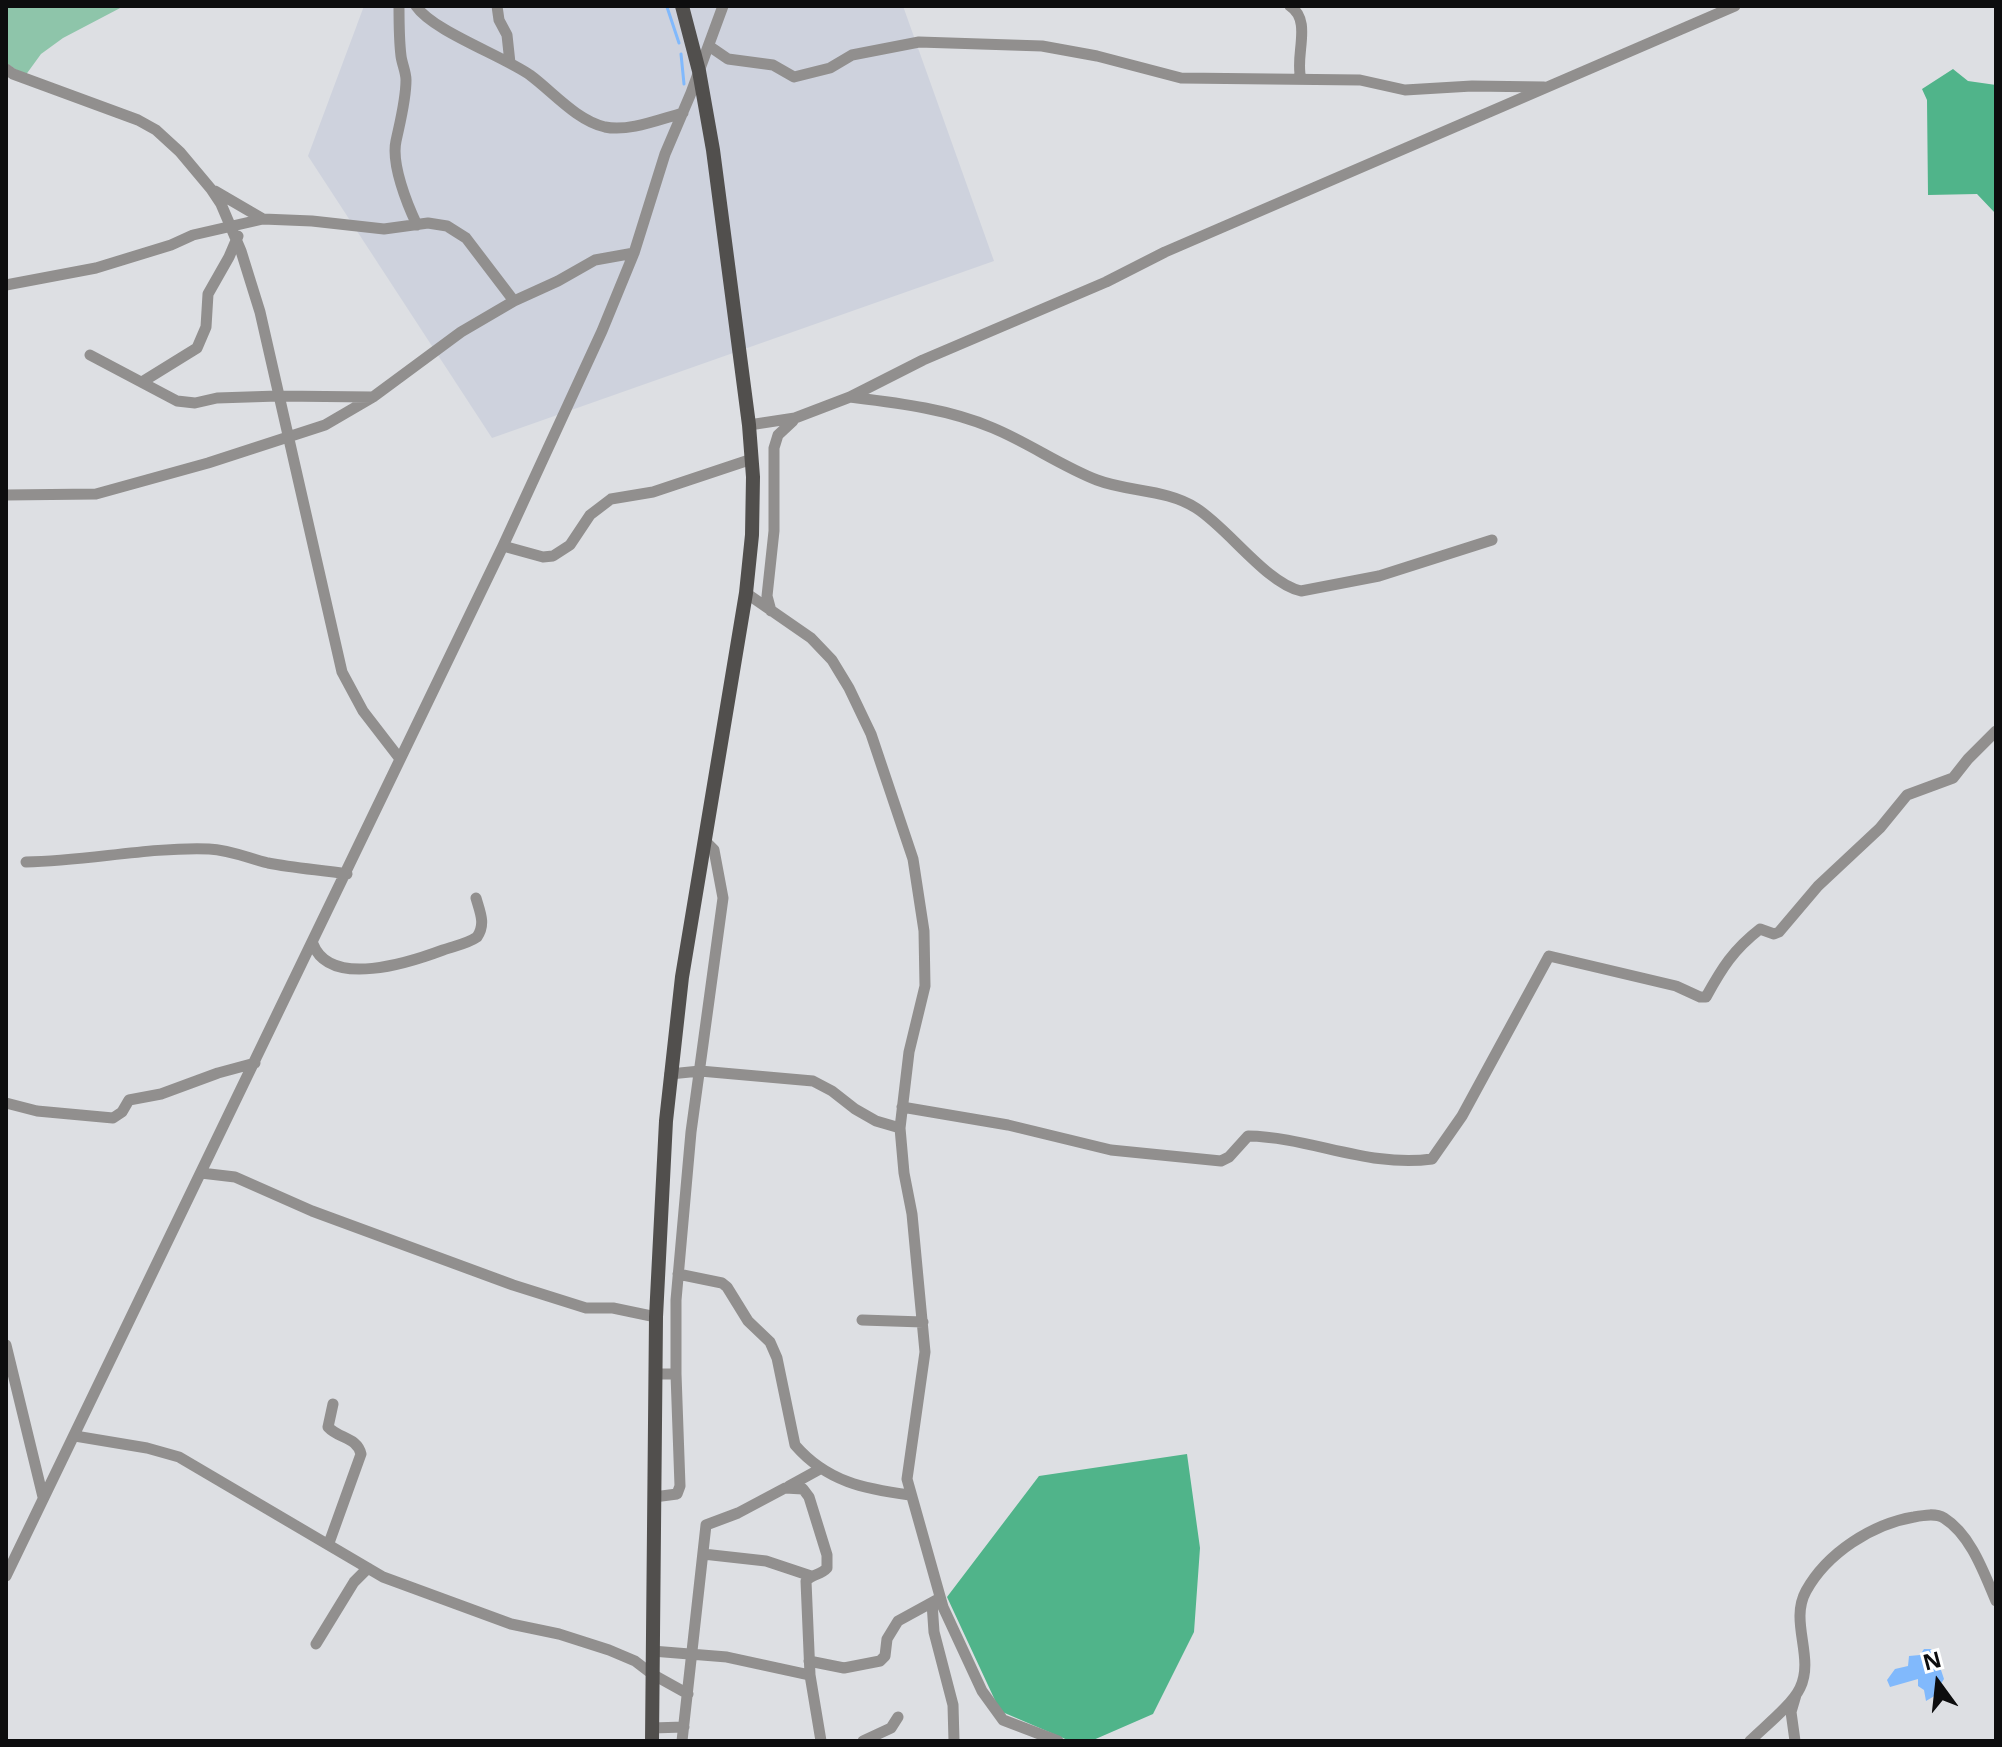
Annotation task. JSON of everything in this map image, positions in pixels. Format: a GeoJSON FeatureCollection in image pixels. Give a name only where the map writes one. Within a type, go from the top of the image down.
{"type":"FeatureCollection","features":[{"type":"Feature","properties":{"kind":"main road"},"geometry":{"type":"LineString","coordinates":[[652,1734],[656,1317],[659,1213],[670,1074],[704,840],[746,593],[752,535],[749,425],[713,150],[699,71],[682,6]]}},
{"type":"Feature","properties":{"kind":"street"},"geometry":{"type":"LineString","coordinates":[[399,6],[401,54],[406,80],[400,132],[395,143],[396,156],[403,190],[417,225]]}},
{"type":"Feature","properties":{"kind":"street"},"geometry":{"type":"LineString","coordinates":[[416,6],[429,21],[510,63],[572,109],[606,127],[618,128],[683,113]]}},
{"type":"Feature","properties":{"kind":"street"},"geometry":{"type":"LineString","coordinates":[[497,6],[499,20],[507,35],[510,63]]}},
{"type":"Feature","properties":{"kind":"street"},"geometry":{"type":"LineString","coordinates":[[6,1576],[347,874],[602,331],[634,253],[665,154],[723,6]]}},
{"type":"Feature","properties":{"kind":"street"},"geometry":{"type":"LineString","coordinates":[[1290,6],[1299,13],[1301,21],[1298,64],[1301,79]]}},
{"type":"Feature","properties":{"kind":"street"},"geometry":{"type":"LineString","coordinates":[[749,425],[795,418],[850,397],[923,360],[1106,282],[1165,252],[1735,6]]}},
{"type":"Feature","properties":{"kind":"street"},"geometry":{"type":"LineString","coordinates":[[709,46],[728,59],[773,65],[794,77],[830,68],[852,55],[919,42],[1042,46],[1097,56],[1181,78],[1360,80],[1405,90],[1472,86],[1549,88]]}},
{"type":"Feature","properties":{"kind":"street"},"geometry":{"type":"LineString","coordinates":[[6,69],[138,120],[156,130],[180,152],[211,189],[237,241],[260,312],[342,672],[363,711],[400,759]]}},
{"type":"Feature","properties":{"kind":"street"},"geometry":{"type":"LineString","coordinates":[[211,189],[263,219]]}},
{"type":"Feature","properties":{"kind":"street"},"geometry":{"type":"LineString","coordinates":[[6,285],[96,268],[193,235],[263,219],[384,229],[438,223],[466,238],[514,301]]}},
{"type":"Feature","properties":{"kind":"street"},"geometry":{"type":"LineString","coordinates":[[142,382],[197,348],[206,327],[208,294],[242,227],[251,222]]}},
{"type":"Feature","properties":{"kind":"street"},"geometry":{"type":"LineString","coordinates":[[6,495],[96,494],[208,463],[338,420],[461,332],[514,301],[595,260],[634,253]]}},
{"type":"Feature","properties":{"kind":"street"},"geometry":{"type":"LineString","coordinates":[[90,355],[177,401],[195,403],[217,398],[278,396],[373,397]]}},
{"type":"Feature","properties":{"kind":"street"},"geometry":{"type":"LineString","coordinates":[[850,397],[928,409],[973,420],[1070,469],[1101,481],[1153,492],[1195,507],[1292,589],[1309,590],[1379,576],[1492,540]]}},
{"type":"Feature","properties":{"kind":"street"},"geometry":{"type":"LineString","coordinates":[[771,612],[767,596],[774,531],[774,448],[778,435],[795,418]]}},
{"type":"Feature","properties":{"kind":"street"},"geometry":{"type":"LineString","coordinates":[[503,546],[543,557],[553,556],[570,545],[590,515],[611,499],[653,492],[752,459]]}},
{"type":"Feature","properties":{"kind":"street"},"geometry":{"type":"LineString","coordinates":[[746,593],[811,638],[832,660],[871,734],[913,859],[924,931],[925,986],[909,1052],[900,1128],[925,1352],[907,1479],[936,1600],[982,1691],[997,1713],[1011,1725],[1058,1741]]}},
{"type":"Feature","properties":{"kind":"street"},"geometry":{"type":"LineString","coordinates":[[902,1107],[1008,1125],[1111,1150],[1221,1161],[1229,1157],[1248,1136],[1283,1139],[1405,1163],[1432,1159],[1462,1116],[1549,956],[1676,986],[1706,997],[1725,962],[1745,941],[1760,929],[1774,934],[1779,932],[1818,886],[1880,828],[1907,795],[1953,778],[1996,731]]}},
{"type":"Feature","properties":{"kind":"street"},"geometry":{"type":"LineString","coordinates":[[654,1497],[677,1494],[680,1486],[676,1374],[678,1274],[691,1132],[723,898],[714,850],[704,840]]}},
{"type":"Feature","properties":{"kind":"street"},"geometry":{"type":"LineString","coordinates":[[26,862],[72,861],[141,850],[209,849],[273,864],[347,874]]}},
{"type":"Feature","properties":{"kind":"street"},"geometry":{"type":"LineString","coordinates":[[313,944],[321,958],[344,967],[370,968],[410,963],[477,937],[483,919],[476,898]]}},
{"type":"Feature","properties":{"kind":"street"},"geometry":{"type":"LineString","coordinates":[[6,1103],[47,1112],[113,1118],[122,1112],[129,1100],[161,1094],[255,1063]]}},
{"type":"Feature","properties":{"kind":"street"},"geometry":{"type":"LineString","coordinates":[[670,1074],[700,1071],[813,1081],[876,1121],[900,1128]]}},
{"type":"Feature","properties":{"kind":"street"},"geometry":{"type":"LineString","coordinates":[[201,1173],[235,1177],[312,1211],[513,1285],[586,1308],[613,1308],[656,1317]]}},
{"type":"Feature","properties":{"kind":"street"},"geometry":{"type":"LineString","coordinates":[[678,1274],[722,1283],[748,1321],[770,1342],[777,1358],[795,1445],[820,1469],[862,1489],[910,1495]]}},
{"type":"Feature","properties":{"kind":"street"},"geometry":{"type":"LineString","coordinates":[[862,1320],[923,1322]]}},
{"type":"Feature","properties":{"kind":"street"},"geometry":{"type":"LineString","coordinates":[[6,1345],[43,1498]]}},
{"type":"Feature","properties":{"kind":"street"},"geometry":{"type":"LineString","coordinates":[[655,1374],[676,1374]]}},
{"type":"Feature","properties":{"kind":"street"},"geometry":{"type":"LineString","coordinates":[[329,1543],[361,1454],[354,1441],[335,1434],[328,1427],[333,1404]]}},
{"type":"Feature","properties":{"kind":"street"},"geometry":{"type":"LineString","coordinates":[[75,1436],[147,1448],[179,1457],[395,1582],[511,1624],[571,1637],[609,1650],[635,1661],[688,1694]]}},
{"type":"Feature","properties":{"kind":"street"},"geometry":{"type":"LineString","coordinates":[[682,1741],[706,1525],[738,1513],[820,1469]]}},
{"type":"Feature","properties":{"kind":"street"},"geometry":{"type":"LineString","coordinates":[[703,1554],[766,1561],[811,1576],[822,1574],[827,1568],[827,1555],[809,1497],[803,1489],[785,1488]]}},
{"type":"Feature","properties":{"kind":"street"},"geometry":{"type":"LineString","coordinates":[[1795,1741],[1791,1712],[1804,1671],[1800,1610],[1805,1593],[1846,1547],[1893,1522],[1925,1515],[1945,1518],[1966,1541],[1996,1601]]}},
{"type":"Feature","properties":{"kind":"street"},"geometry":{"type":"LineString","coordinates":[[316,1644],[354,1582],[368,1568]]}},
{"type":"Feature","properties":{"kind":"street"},"geometry":{"type":"LineString","coordinates":[[811,1576],[806,1581],[809,1661],[821,1741]]}},
{"type":"Feature","properties":{"kind":"street"},"geometry":{"type":"LineString","coordinates":[[809,1661],[844,1668],[880,1661],[885,1656],[887,1639],[898,1621],[936,1600]]}},
{"type":"Feature","properties":{"kind":"street"},"geometry":{"type":"LineString","coordinates":[[936,1600],[934,1632],[953,1705],[954,1741]]}},
{"type":"Feature","properties":{"kind":"street"},"geometry":{"type":"LineString","coordinates":[[652,1651],[727,1657],[810,1675]]}},
{"type":"Feature","properties":{"kind":"street"},"geometry":{"type":"LineString","coordinates":[[1750,1741],[1796,1695]]}},
{"type":"Feature","properties":{"kind":"street"},"geometry":{"type":"LineString","coordinates":[[863,1741],[891,1728],[898,1717]]}},
{"type":"Feature","properties":{"kind":"street"},"geometry":{"type":"LineString","coordinates":[[652,1734],[684,1727]]}},
{"type":"Feature","properties":{"kind":"shaded area"},"geometry":{"type":"Polygon","coordinates":[[[364,6],[903,6],[994,261],[492,438],[308,156],[364,6]]]}},
{"type":"Feature","properties":{"kind":"green space"},"geometry":{"type":"Polygon","coordinates":[[[6,6],[124,6],[63,38],[41,54],[25,76],[8,64],[6,6]]]}},
{"type":"Feature","properties":{"kind":"green space"},"geometry":{"type":"Polygon","coordinates":[[[1953,69],[1968,81],[1996,85],[1995,213],[1977,194],[1928,195],[1927,100],[1922,89],[1953,69]]]}},
{"type":"Feature","properties":{"kind":"green space"},"geometry":{"type":"Polygon","coordinates":[[[1187,1454],[1200,1548],[1194,1632],[1153,1714],[1091,1741],[1070,1741],[1000,1711],[947,1597],[1039,1476],[1187,1454]]]}},
{"type":"Feature","properties":{"kind":"water"},"geometry":{"type":"Polygon","coordinates":[[[1924,1649],[1935,1653],[1934,1658],[1944,1679],[1936,1695],[1926,1701],[1918,1679],[1890,1687],[1887,1680],[1895,1669],[1908,1666],[1909,1656],[1920,1655],[1924,1649]]]}},
{"type":"Feature","properties":{"kind":"waterway"},"geometry":{"type":"LineString","coordinates":[[667,7],[679,43]]}},
{"type":"Feature","properties":{"kind":"waterway"},"geometry":{"type":"LineString","coordinates":[[681,54],[684,84]]}}]}
